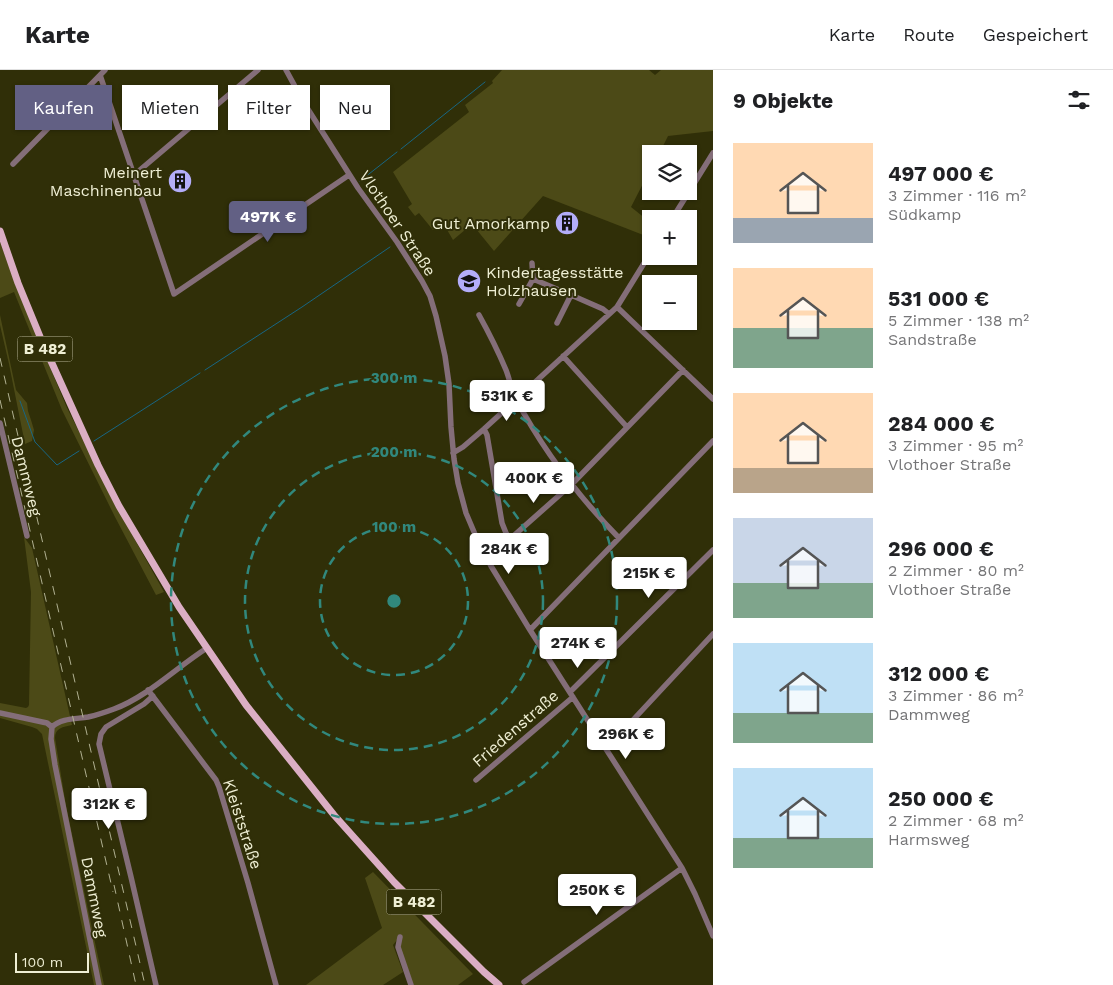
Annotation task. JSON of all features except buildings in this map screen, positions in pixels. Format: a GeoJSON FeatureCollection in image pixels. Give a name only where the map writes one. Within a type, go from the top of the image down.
{"type":"FeatureCollection","features":[{"type":"Feature","properties":{"kind":"main road","name":"B 482"},"geometry":{"type":"LineString","coordinates":[[0,231],[40,339],[98,465],[142,547],[179,607],[246,705],[334,815],[394,882],[499,985]]}},
{"type":"Feature","properties":{"kind":"street"},"geometry":{"type":"LineString","coordinates":[[134,175],[258,70]]}},
{"type":"Feature","properties":{"kind":"street","name":"Vlothoer Straße"},"geometry":{"type":"LineString","coordinates":[[286,70],[349,176],[396,242],[430,296],[445,356],[449,384],[453,453],[459,490],[470,522],[491,566],[682,868],[713,936]]}},
{"type":"Feature","properties":{"kind":"street"},"geometry":{"type":"LineString","coordinates":[[13,164],[103,72],[134,175],[174,294],[349,176]]}},
{"type":"Feature","properties":{"kind":"street"},"geometry":{"type":"LineString","coordinates":[[678,210],[713,153]]}},
{"type":"Feature","properties":{"kind":"street"},"geometry":{"type":"LineString","coordinates":[[519,304],[533,279],[532,264]]}},
{"type":"Feature","properties":{"kind":"street"},"geometry":{"type":"LineString","coordinates":[[453,453],[484,429],[617,307],[643,265]]}},
{"type":"Feature","properties":{"kind":"street"},"geometry":{"type":"LineString","coordinates":[[533,279],[603,309],[609,314]]}},
{"type":"Feature","properties":{"kind":"street"},"geometry":{"type":"LineString","coordinates":[[557,323],[571,295]]}},
{"type":"Feature","properties":{"kind":"street"},"geometry":{"type":"LineString","coordinates":[[617,307],[713,399]]}},
{"type":"Feature","properties":{"kind":"street"},"geometry":{"type":"LineString","coordinates":[[479,315],[491,336],[516,399],[547,449],[596,515],[619,538]]}},
{"type":"Feature","properties":{"kind":"street"},"geometry":{"type":"LineString","coordinates":[[564,356],[628,427]]}},
{"type":"Feature","properties":{"kind":"street"},"geometry":{"type":"LineString","coordinates":[[484,429],[487,435],[502,523],[510,539],[572,484],[683,370]]}},
{"type":"Feature","properties":{"kind":"street","name":"Dammweg"},"geometry":{"type":"LineString","coordinates":[[0,424],[27,536]]}},
{"type":"Feature","properties":{"kind":"street"},"geometry":{"type":"LineString","coordinates":[[530,630],[713,441]]}},
{"type":"Feature","properties":{"kind":"street","name":"Friedenstraße"},"geometry":{"type":"LineString","coordinates":[[476,780],[571,694],[713,550]]}},
{"type":"Feature","properties":{"kind":"street"},"geometry":{"type":"LineString","coordinates":[[606,749],[713,634]]}},
{"type":"Feature","properties":{"kind":"street"},"geometry":{"type":"LineString","coordinates":[[0,712],[47,723],[52,727],[55,723],[91,716],[114,709],[148,690],[207,648]]}},
{"type":"Feature","properties":{"kind":"street","name":"Kleiststraße"},"geometry":{"type":"LineString","coordinates":[[148,690],[216,780],[248,883],[276,985]]}},
{"type":"Feature","properties":{"kind":"street"},"geometry":{"type":"LineString","coordinates":[[153,696],[144,704],[106,727],[101,734],[99,744],[156,985]]}},
{"type":"Feature","properties":{"kind":"street","name":"Dammweg"},"geometry":{"type":"LineString","coordinates":[[52,727],[51,739],[55,765],[99,985]]}},
{"type":"Feature","properties":{"kind":"street"},"geometry":{"type":"LineString","coordinates":[[524,982],[682,868]]}},
{"type":"Feature","properties":{"kind":"street"},"geometry":{"type":"LineString","coordinates":[[400,937],[398,947],[411,985]]}},
{"type":"Feature","properties":{"kind":"shaded area"},"geometry":{"type":"Polygon","coordinates":[[[502,70],[649,70],[655,75],[661,70],[713,70],[713,131],[668,136],[664,145],[642,145],[642,186],[631,207],[642,216],[642,234],[543,196],[494,251],[472,224],[453,240],[446,228],[433,230],[419,213],[415,216],[408,207],[412,204],[393,172],[469,112],[465,105],[493,83],[492,81],[502,70]]]}},
{"type":"Feature","properties":{"kind":"shaded area"},"geometry":{"type":"Polygon","coordinates":[[[0,242],[18,291],[67,408],[120,513],[164,592],[156,595],[115,517],[62,410],[14,292],[0,298],[0,242]]]}},
{"type":"Feature","properties":{"kind":"shaded area"},"geometry":{"type":"Polygon","coordinates":[[[0,315],[16,390],[27,403],[34,430],[32,441],[25,444],[0,325],[0,315]]]}},
{"type":"Feature","properties":{"kind":"shaded area"},"geometry":{"type":"Polygon","coordinates":[[[24,537],[32,548],[72,725],[58,730],[55,738],[66,806],[104,985],[94,985],[42,734],[32,727],[0,718],[0,703],[26,708],[29,705],[31,592],[24,537]]]}},
{"type":"Feature","properties":{"kind":"shaded area"},"geometry":{"type":"Polygon","coordinates":[[[373,872],[473,974],[458,985],[413,985],[397,940],[393,945],[403,972],[383,985],[306,985],[382,928],[365,878],[373,872]]]}},
{"type":"Feature","properties":{"kind":"waterway"},"geometry":{"type":"LineString","coordinates":[[401,149],[485,82]]}},
{"type":"Feature","properties":{"kind":"waterway"},"geometry":{"type":"LineString","coordinates":[[360,181],[397,152]]}},
{"type":"Feature","properties":{"kind":"waterway"},"geometry":{"type":"LineString","coordinates":[[205,370],[390,247]]}},
{"type":"Feature","properties":{"kind":"waterway"},"geometry":{"type":"LineString","coordinates":[[94,441],[200,373]]}},
{"type":"Feature","properties":{"kind":"waterway"},"geometry":{"type":"LineString","coordinates":[[20,401],[35,442],[57,465],[79,451]]}},
{"type":"Feature","properties":{"kind":"railway"},"geometry":{"type":"LineString","coordinates":[[0,358],[145,985]]}},
{"type":"Feature","properties":{"kind":"railway"},"geometry":{"type":"LineString","coordinates":[[0,400],[113,892]]}},
{"type":"Feature","properties":{"kind":"railway"},"geometry":{"type":"LineString","coordinates":[[114,885],[136,985]]}},
{"type":"Feature","properties":{"kind":"place","name":"Meinert Maschinenbau"},"geometry":{"type":"Point","coordinates":[180,181]}},
{"type":"Feature","properties":{"kind":"place","name":"Gut Amorkamp"},"geometry":{"type":"Point","coordinates":[567,223]}},
{"type":"Feature","properties":{"kind":"place","name":"Kindertagesstätte Holzhausen"},"geometry":{"type":"Point","coordinates":[469,281]}}]}
